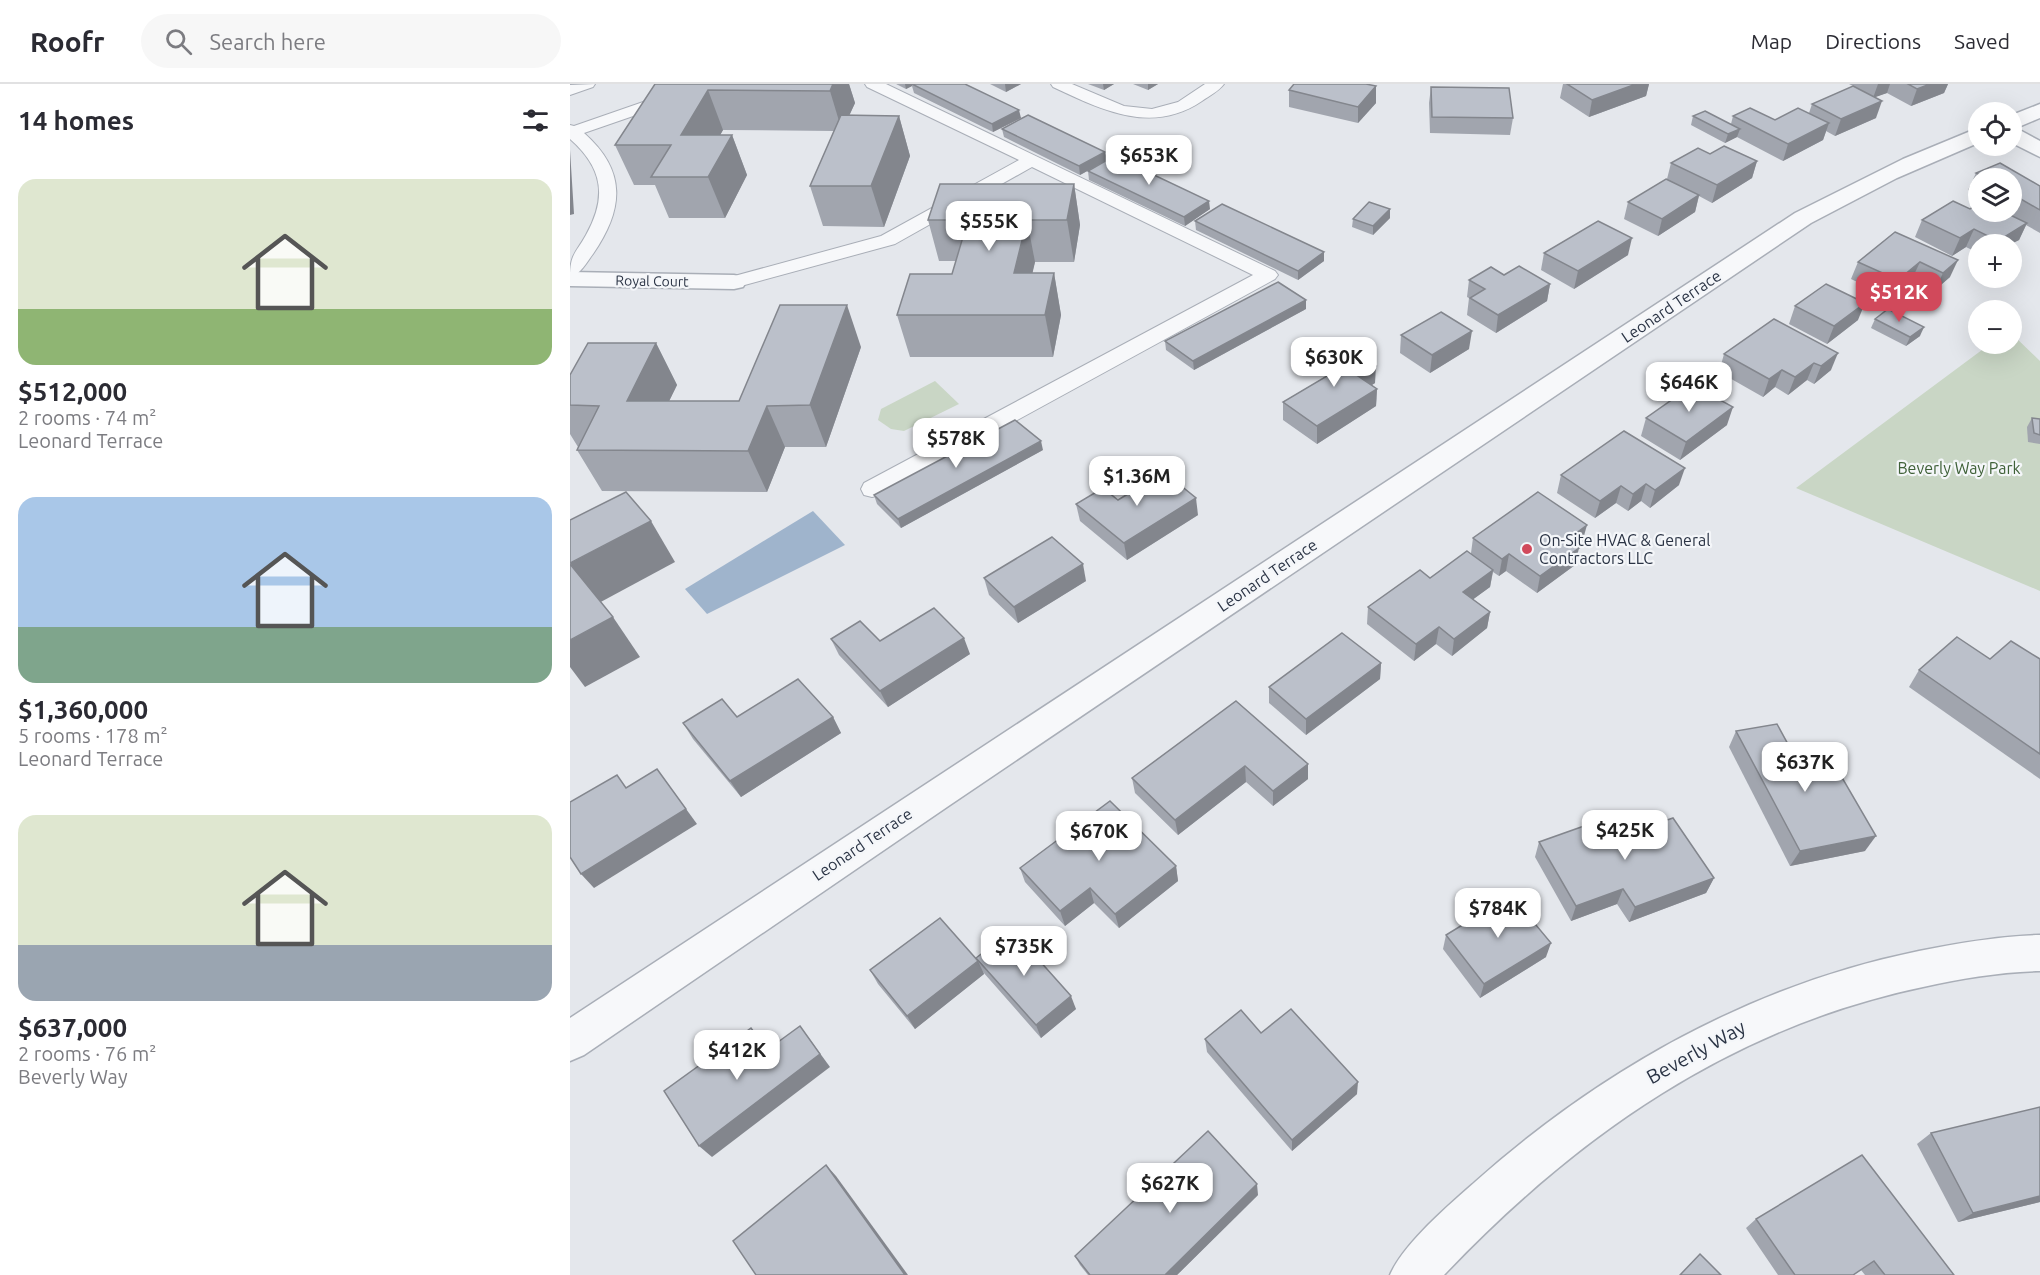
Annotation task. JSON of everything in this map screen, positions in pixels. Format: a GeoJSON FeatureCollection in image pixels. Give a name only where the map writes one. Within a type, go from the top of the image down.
{"type":"FeatureCollection","features":[{"type":"Feature","properties":{"kind":"street"},"geometry":{"type":"LineString","coordinates":[[2022,118],[2040,110]]}},
{"type":"Feature","properties":{"kind":"street","name":"Leonard Terrace"},"geometry":{"type":"LineString","coordinates":[[570,1041],[1803,218],[1890,172],[1968,139]]}},
{"type":"Feature","properties":{"kind":"street"},"geometry":{"type":"LineString","coordinates":[[2022,140],[2040,150]]}},
{"type":"Feature","properties":{"kind":"street","name":"Royal Court"},"geometry":{"type":"LineString","coordinates":[[570,279],[734,282]]}},
{"type":"Feature","properties":{"kind":"street","name":"Beverly Way"},"geometry":{"type":"LineString","coordinates":[[1413,1275],[1452,1231],[1552,1144],[1651,1075],[1748,1023],[1847,986],[1913,969],[2013,953],[2040,953]]}},
{"type":"Feature","properties":{"kind":"lane"},"geometry":{"type":"LineString","coordinates":[[570,90],[587,84]]}},
{"type":"Feature","properties":{"kind":"lane"},"geometry":{"type":"LineString","coordinates":[[570,271],[597,232],[609,205],[609,183],[598,157],[571,131],[711,84]]}},
{"type":"Feature","properties":{"kind":"lane"},"geometry":{"type":"LineString","coordinates":[[872,489],[1268,275],[873,84]]}},
{"type":"Feature","properties":{"kind":"lane"},"geometry":{"type":"LineString","coordinates":[[1059,84],[1122,112],[1152,114],[1182,106],[1216,84]]}},
{"type":"Feature","properties":{"kind":"lane"},"geometry":{"type":"LineString","coordinates":[[734,282],[888,240],[1032,160]]}},
{"type":"Feature","properties":{"kind":"green space","name":"Beverly Way Park"},"geometry":{"type":"Polygon","coordinates":[[[2022,344],[2040,361],[2040,591],[1796,488],[1977,354],[2022,354],[2022,344]]]}},
{"type":"Feature","properties":{"kind":"green space"},"geometry":{"type":"Polygon","coordinates":[[[935,381],[959,404],[904,431],[891,429],[878,420],[881,409],[935,381]]]}},
{"type":"Feature","properties":{"kind":"water"},"geometry":{"type":"Polygon","coordinates":[[[813,511],[845,545],[707,614],[685,589],[813,511]]]}},
{"type":"Feature","properties":{"kind":"building"},"geometry":{"type":"Polygon","coordinates":[[[655,84],[833,84],[830,91],[708,90],[681,135],[732,135],[708,177],[651,177],[671,145],[615,145],[655,84]]]}},
{"type":"Feature","properties":{"kind":"building"},"geometry":{"type":"Polygon","coordinates":[[[912,84],[965,84],[1019,110],[992,124],[912,84]]]}},
{"type":"Feature","properties":{"kind":"building"},"geometry":{"type":"Polygon","coordinates":[[[1294,84],[1376,86],[1358,107],[1289,90],[1294,84]]]}},
{"type":"Feature","properties":{"kind":"building"},"geometry":{"type":"Polygon","coordinates":[[[1567,84],[1636,84],[1592,100],[1567,84]]]}},
{"type":"Feature","properties":{"kind":"building"},"geometry":{"type":"Polygon","coordinates":[[[1908,84],[1930,84],[1917,89],[1908,84]]]}},
{"type":"Feature","properties":{"kind":"building"},"geometry":{"type":"Polygon","coordinates":[[[1853,86],[1882,101],[1841,119],[1812,104],[1853,86]]]}},
{"type":"Feature","properties":{"kind":"building"},"geometry":{"type":"Polygon","coordinates":[[[1431,87],[1509,88],[1513,118],[1432,117],[1431,87]]]}},
{"type":"Feature","properties":{"kind":"building"},"geometry":{"type":"Polygon","coordinates":[[[1750,108],[1775,120],[1798,108],[1829,123],[1788,144],[1733,116],[1750,108]]]}},
{"type":"Feature","properties":{"kind":"building"},"geometry":{"type":"Polygon","coordinates":[[[1705,111],[1740,129],[1728,134],[1693,116],[1705,111]]]}},
{"type":"Feature","properties":{"kind":"building"},"geometry":{"type":"Polygon","coordinates":[[[841,115],[899,116],[871,186],[810,186],[841,115]]]}},
{"type":"Feature","properties":{"kind":"building"},"geometry":{"type":"Polygon","coordinates":[[[1028,115],[1105,152],[1079,166],[1002,129],[1028,115]]]}},
{"type":"Feature","properties":{"kind":"building"},"geometry":{"type":"Polygon","coordinates":[[[1724,146],[1757,161],[1717,185],[1671,163],[1698,148],[1710,154],[1724,146]]]}},
{"type":"Feature","properties":{"kind":"building"},"geometry":{"type":"Polygon","coordinates":[[[1114,156],[1209,201],[1184,217],[1088,171],[1114,156]]]}},
{"type":"Feature","properties":{"kind":"building"},"geometry":{"type":"Polygon","coordinates":[[[2000,163],[2009,168],[1988,168],[2000,163]]]}},
{"type":"Feature","properties":{"kind":"building"},"geometry":{"type":"Polygon","coordinates":[[[2022,176],[2040,186],[2040,210],[2022,200],[2022,176]]]}},
{"type":"Feature","properties":{"kind":"building"},"geometry":{"type":"Polygon","coordinates":[[[1666,179],[1699,195],[1662,219],[1628,202],[1666,179]]]}},
{"type":"Feature","properties":{"kind":"building"},"geometry":{"type":"Polygon","coordinates":[[[940,184],[1074,184],[1067,220],[1027,220],[1014,273],[1054,273],[1045,315],[897,315],[910,274],[952,274],[968,220],[928,220],[940,184]]]}},
{"type":"Feature","properties":{"kind":"building"},"geometry":{"type":"Polygon","coordinates":[[[1953,201],[1968,208],[1968,222],[2022,221],[2027,223],[2009,234],[1984,234],[1974,229],[1960,238],[1922,220],[1953,201]]]}},
{"type":"Feature","properties":{"kind":"building"},"geometry":{"type":"Polygon","coordinates":[[[1369,202],[1390,209],[1373,226],[1353,219],[1369,202]]]}},
{"type":"Feature","properties":{"kind":"building"},"geometry":{"type":"Polygon","coordinates":[[[1222,204],[1324,252],[1298,271],[1195,221],[1222,204]]]}},
{"type":"Feature","properties":{"kind":"building"},"geometry":{"type":"Polygon","coordinates":[[[1598,221],[1632,238],[1578,271],[1544,253],[1598,221]]]}},
{"type":"Feature","properties":{"kind":"building"},"geometry":{"type":"Polygon","coordinates":[[[1895,232],[1958,260],[1943,273],[1920,262],[1898,280],[1858,262],[1895,232]]]}},
{"type":"Feature","properties":{"kind":"building"},"geometry":{"type":"Polygon","coordinates":[[[1519,266],[1550,284],[1498,315],[1470,298],[1485,289],[1469,280],[1491,267],[1504,275],[1519,266]]]}},
{"type":"Feature","properties":{"kind":"building"},"geometry":{"type":"Polygon","coordinates":[[[1278,282],[1306,300],[1193,361],[1165,341],[1278,282]]]}},
{"type":"Feature","properties":{"kind":"building"},"geometry":{"type":"Polygon","coordinates":[[[1826,284],[1865,303],[1834,326],[1795,306],[1826,284]]]}},
{"type":"Feature","properties":{"kind":"building"},"geometry":{"type":"Polygon","coordinates":[[[780,305],[847,305],[810,405],[767,406],[748,451],[577,450],[599,406],[570,405],[570,375],[588,343],[656,343],[627,401],[739,401],[780,305]]]}},
{"type":"Feature","properties":{"kind":"building"},"geometry":{"type":"Polygon","coordinates":[[[1888,309],[1924,327],[1910,337],[1875,319],[1888,309]]]}},
{"type":"Feature","properties":{"kind":"building"},"geometry":{"type":"Polygon","coordinates":[[[1441,312],[1472,331],[1432,355],[1401,335],[1441,312]]]}},
{"type":"Feature","properties":{"kind":"building"},"geometry":{"type":"Polygon","coordinates":[[[1774,319],[1838,353],[1821,366],[1814,363],[1795,377],[1782,370],[1769,379],[1724,354],[1774,319]]]}},
{"type":"Feature","properties":{"kind":"building"},"geometry":{"type":"Polygon","coordinates":[[[1341,343],[1376,366],[1358,376],[1377,389],[1317,426],[1283,402],[1344,366],[1324,352],[1341,343]]]}},
{"type":"Feature","properties":{"kind":"building"},"geometry":{"type":"Polygon","coordinates":[[[1693,385],[1733,407],[1686,442],[1646,418],[1693,385]]]}},
{"type":"Feature","properties":{"kind":"building"},"geometry":{"type":"Polygon","coordinates":[[[2032,418],[2040,419],[2040,435],[2034,433],[2032,418]]]}},
{"type":"Feature","properties":{"kind":"building"},"geometry":{"type":"Polygon","coordinates":[[[1015,420],[1041,441],[898,519],[874,495],[1015,420]]]}},
{"type":"Feature","properties":{"kind":"building"},"geometry":{"type":"Polygon","coordinates":[[[1624,431],[1685,468],[1655,490],[1646,484],[1633,494],[1621,486],[1600,501],[1561,475],[1624,431]]]}},
{"type":"Feature","properties":{"kind":"building"},"geometry":{"type":"Polygon","coordinates":[[[1164,472],[1196,498],[1124,543],[1076,504],[1103,488],[1118,500],[1164,472]]]}},
{"type":"Feature","properties":{"kind":"building"},"geometry":{"type":"Polygon","coordinates":[[[626,492],[651,521],[570,563],[570,520],[626,492]]]}},
{"type":"Feature","properties":{"kind":"building","name":"On-Site HVAC & General Contractors LLC"},"geometry":{"type":"Polygon","coordinates":[[[1538,492],[1587,525],[1567,540],[1579,548],[1540,576],[1509,554],[1502,559],[1473,538],[1538,492]]]}},
{"type":"Feature","properties":{"kind":"building"},"geometry":{"type":"Polygon","coordinates":[[[1052,537],[1083,564],[1014,607],[984,578],[1052,537]]]}},
{"type":"Feature","properties":{"kind":"building"},"geometry":{"type":"Polygon","coordinates":[[[1467,551],[1493,570],[1463,592],[1490,612],[1454,639],[1439,627],[1416,644],[1368,607],[1420,570],[1430,578],[1467,551]]]}},
{"type":"Feature","properties":{"kind":"building"},"geometry":{"type":"Polygon","coordinates":[[[570,564],[613,617],[570,640],[570,564]]]}},
{"type":"Feature","properties":{"kind":"building"},"geometry":{"type":"Polygon","coordinates":[[[934,608],[964,638],[880,691],[831,639],[860,621],[880,641],[934,608]]]}},
{"type":"Feature","properties":{"kind":"building"},"geometry":{"type":"Polygon","coordinates":[[[1342,633],[1381,663],[1306,719],[1269,687],[1342,633]]]}},
{"type":"Feature","properties":{"kind":"building"},"geometry":{"type":"Polygon","coordinates":[[[1957,637],[1990,659],[2011,641],[2040,659],[2040,754],[1919,670],[1957,637]]]}},
{"type":"Feature","properties":{"kind":"building"},"geometry":{"type":"Polygon","coordinates":[[[798,679],[833,717],[730,781],[683,723],[722,699],[737,717],[798,679]]]}},
{"type":"Feature","properties":{"kind":"building"},"geometry":{"type":"Polygon","coordinates":[[[1236,701],[1308,764],[1273,791],[1245,766],[1175,820],[1132,778],[1236,701]]]}},
{"type":"Feature","properties":{"kind":"building"},"geometry":{"type":"Polygon","coordinates":[[[1777,724],[1801,768],[1833,762],[1876,836],[1800,851],[1736,731],[1777,724]]]}},
{"type":"Feature","properties":{"kind":"building"},"geometry":{"type":"Polygon","coordinates":[[[657,769],[686,809],[581,874],[570,857],[570,802],[617,775],[626,788],[657,769]]]}},
{"type":"Feature","properties":{"kind":"building"},"geometry":{"type":"Polygon","coordinates":[[[1110,801],[1176,866],[1115,914],[1090,888],[1060,911],[1020,868],[1110,801]]]}},
{"type":"Feature","properties":{"kind":"building"},"geometry":{"type":"Polygon","coordinates":[[[1618,814],[1630,833],[1673,818],[1714,878],[1635,907],[1623,889],[1576,906],[1539,842],[1618,814]]]}},
{"type":"Feature","properties":{"kind":"building"},"geometry":{"type":"Polygon","coordinates":[[[1511,895],[1551,943],[1484,984],[1446,935],[1511,895]]]}},
{"type":"Feature","properties":{"kind":"building"},"geometry":{"type":"Polygon","coordinates":[[[940,918],[978,961],[907,1016],[870,970],[940,918]]]}},
{"type":"Feature","properties":{"kind":"building"},"geometry":{"type":"Polygon","coordinates":[[[1012,930],[1071,996],[1036,1025],[976,958],[1012,930]]]}},
{"type":"Feature","properties":{"kind":"building"},"geometry":{"type":"Polygon","coordinates":[[[1291,1009],[1358,1082],[1292,1140],[1205,1039],[1241,1010],[1261,1033],[1291,1009]]]}},
{"type":"Feature","properties":{"kind":"building"},"geometry":{"type":"Polygon","coordinates":[[[800,1026],[820,1054],[699,1146],[664,1091],[751,1028],[767,1050],[800,1026]]]}},
{"type":"Feature","properties":{"kind":"building"},"geometry":{"type":"Polygon","coordinates":[[[2040,1107],[2040,1196],[1973,1213],[1931,1133],[2040,1107]]]}},
{"type":"Feature","properties":{"kind":"building"},"geometry":{"type":"Polygon","coordinates":[[[1208,1131],[1257,1184],[1165,1275],[1090,1275],[1075,1256],[1208,1131]]]}},
{"type":"Feature","properties":{"kind":"building"},"geometry":{"type":"Polygon","coordinates":[[[1862,1155],[1954,1275],[1885,1275],[1874,1261],[1853,1275],[1795,1275],[1756,1219],[1862,1155]]]}},
{"type":"Feature","properties":{"kind":"building"},"geometry":{"type":"Polygon","coordinates":[[[826,1165],[905,1275],[756,1275],[733,1241],[826,1165]]]}},
{"type":"Feature","properties":{"kind":"building"},"geometry":{"type":"Polygon","coordinates":[[[1700,1254],[1721,1275],[1680,1275],[1700,1254]]]}},
{"type":"Feature","properties":{"kind":"place","name":"On-Site HVAC & General Contractors LLC"},"geometry":{"type":"Point","coordinates":[1527,549]}}]}
